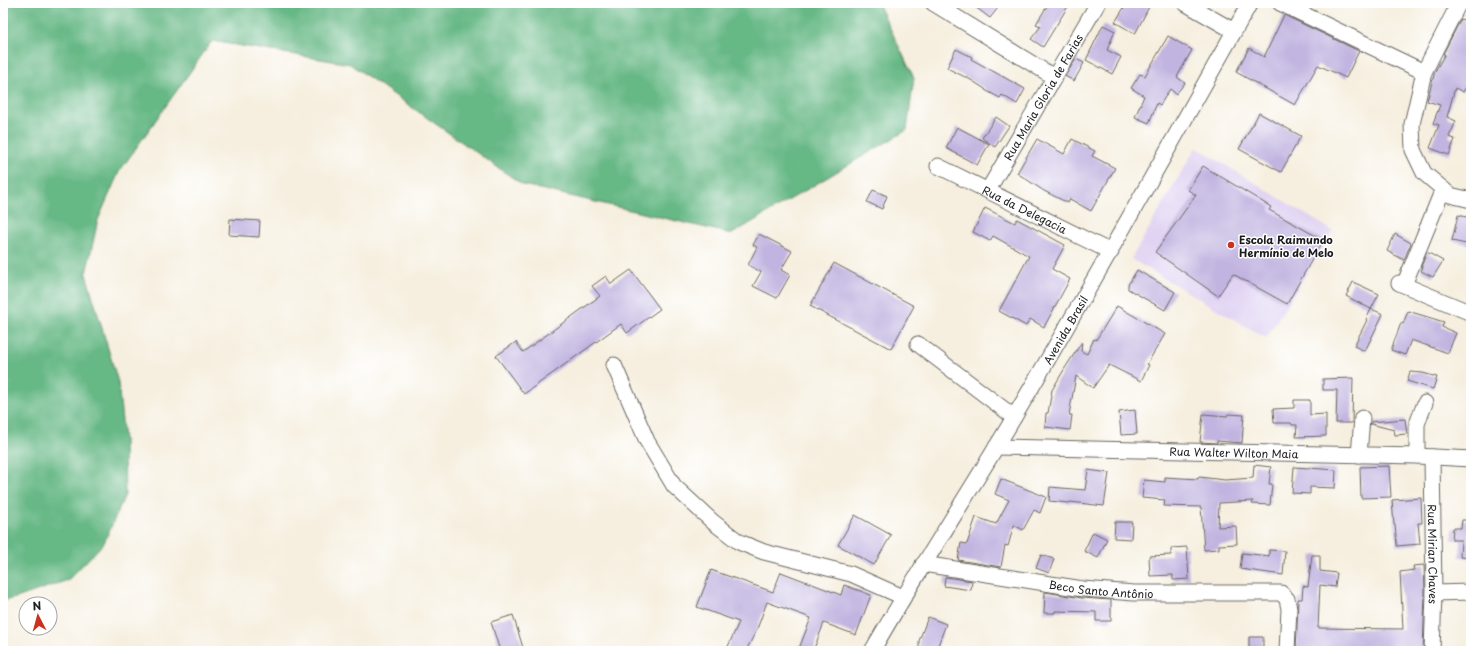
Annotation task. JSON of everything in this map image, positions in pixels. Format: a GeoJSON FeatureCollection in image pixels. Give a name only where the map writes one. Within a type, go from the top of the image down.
{"type":"FeatureCollection","features":[{"type":"Feature","properties":{"kind":"street"},"geometry":{"type":"LineString","coordinates":[[933,3],[1054,77]]}},
{"type":"Feature","properties":{"kind":"street","name":"Rua Maria Gloria de Farias"},"geometry":{"type":"LineString","coordinates":[[988,190],[1098,3]]}},
{"type":"Feature","properties":{"kind":"street"},"geometry":{"type":"LineString","coordinates":[[1185,3],[1234,31]]}},
{"type":"Feature","properties":{"kind":"street","name":"Avenida Brasil"},"geometry":{"type":"LineString","coordinates":[[872,651],[903,597],[970,492],[1111,252],[1250,3]]}},
{"type":"Feature","properties":{"kind":"street"},"geometry":{"type":"LineString","coordinates":[[1280,3],[1424,72]]}},
{"type":"Feature","properties":{"kind":"street"},"geometry":{"type":"LineString","coordinates":[[1459,3],[1424,72],[1412,124],[1413,150],[1424,173],[1450,195],[1471,200]]}},
{"type":"Feature","properties":{"kind":"street","name":"Rua da Delegacia"},"geometry":{"type":"LineString","coordinates":[[938,166],[1111,252]]}},
{"type":"Feature","properties":{"kind":"street"},"geometry":{"type":"LineString","coordinates":[[1443,189],[1402,284],[1471,313]]}},
{"type":"Feature","properties":{"kind":"street"},"geometry":{"type":"LineString","coordinates":[[918,344],[1014,417]]}},
{"type":"Feature","properties":{"kind":"street"},"geometry":{"type":"LineString","coordinates":[[614,365],[647,441],[674,486],[713,522],[739,542],[764,552],[851,574],[903,597]]}},
{"type":"Feature","properties":{"kind":"street","name":"Rua Mirian Chaves"},"geometry":{"type":"LineString","coordinates":[[1425,403],[1418,424],[1424,457],[1434,593],[1432,651]]}},
{"type":"Feature","properties":{"kind":"street"},"geometry":{"type":"LineString","coordinates":[[1359,455],[1362,418]]}},
{"type":"Feature","properties":{"kind":"street","name":"Rua Walter Wilton Maia"},"geometry":{"type":"LineString","coordinates":[[996,447],[1471,459]]}},
{"type":"Feature","properties":{"kind":"street","name":"Beco Santo Antônio"},"geometry":{"type":"LineString","coordinates":[[924,564],[1083,589],[1134,593],[1281,594],[1287,600],[1289,609],[1287,651]]}},
{"type":"Feature","properties":{"kind":"street"},"geometry":{"type":"LineString","coordinates":[[1434,593],[1471,592]]}},
{"type":"Feature","properties":{"kind":"shaded area","name":"Escola Raimundo Hermínio de Melo"},"geometry":{"type":"Polygon","coordinates":[[[1196,147],[1333,231],[1266,338],[1131,259],[1196,147]]]}},
{"type":"Feature","properties":{"kind":"green space"},"geometry":{"type":"Polygon","coordinates":[[[3,3],[878,3],[914,78],[907,130],[732,234],[523,185],[350,64],[212,41],[119,172],[98,220],[86,274],[118,382],[124,440],[125,495],[104,543],[68,580],[3,601],[3,3]]]}},
{"type":"Feature","properties":{"kind":"building"},"geometry":{"type":"Polygon","coordinates":[[[970,3],[1002,3],[990,18],[970,3]]]}},
{"type":"Feature","properties":{"kind":"building"},"geometry":{"type":"Polygon","coordinates":[[[1049,3],[1070,3],[1043,47],[1031,39],[1041,26],[1036,24],[1049,3]]]}},
{"type":"Feature","properties":{"kind":"building"},"geometry":{"type":"Polygon","coordinates":[[[1127,3],[1151,3],[1135,34],[1115,22],[1127,3]]]}},
{"type":"Feature","properties":{"kind":"building"},"geometry":{"type":"Polygon","coordinates":[[[1284,15],[1359,51],[1346,78],[1318,65],[1295,105],[1236,72],[1249,48],[1264,57],[1284,15]]]}},
{"type":"Feature","properties":{"kind":"building"},"geometry":{"type":"Polygon","coordinates":[[[1461,19],[1471,23],[1471,79],[1463,92],[1455,88],[1447,117],[1456,121],[1449,137],[1455,139],[1449,155],[1430,148],[1439,125],[1433,123],[1440,105],[1427,101],[1435,71],[1445,54],[1443,54],[1461,19]]]}},
{"type":"Feature","properties":{"kind":"building"},"geometry":{"type":"Polygon","coordinates":[[[1103,25],[1115,31],[1107,50],[1121,57],[1112,74],[1086,60],[1103,25]]]}},
{"type":"Feature","properties":{"kind":"building"},"geometry":{"type":"Polygon","coordinates":[[[1168,36],[1192,50],[1177,77],[1185,83],[1176,94],[1170,89],[1160,105],[1157,103],[1149,123],[1135,117],[1144,96],[1131,88],[1140,74],[1145,76],[1168,36]]]}},
{"type":"Feature","properties":{"kind":"building"},"geometry":{"type":"Polygon","coordinates":[[[956,49],[1025,89],[1017,104],[1002,95],[1000,98],[971,80],[947,68],[956,49]]]}},
{"type":"Feature","properties":{"kind":"building"},"geometry":{"type":"Polygon","coordinates":[[[1076,59],[1084,63],[1074,81],[1065,76],[1076,59]]]}},
{"type":"Feature","properties":{"kind":"building"},"geometry":{"type":"Polygon","coordinates":[[[1259,113],[1301,136],[1281,172],[1239,149],[1259,113]]]}},
{"type":"Feature","properties":{"kind":"building"},"geometry":{"type":"Polygon","coordinates":[[[996,117],[1009,126],[995,147],[982,138],[996,117]]]}},
{"type":"Feature","properties":{"kind":"building"},"geometry":{"type":"Polygon","coordinates":[[[957,127],[989,144],[977,165],[946,148],[957,127]]]}},
{"type":"Feature","properties":{"kind":"building"},"geometry":{"type":"Polygon","coordinates":[[[1037,139],[1064,154],[1072,139],[1095,151],[1092,156],[1115,168],[1091,211],[1070,199],[1068,203],[1044,191],[1017,173],[1037,139]]]}},
{"type":"Feature","properties":{"kind":"building","name":"Escola Raimundo Hermínio de Melo"},"geometry":{"type":"Polygon","coordinates":[[[1203,166],[1271,207],[1269,210],[1323,240],[1287,304],[1233,274],[1218,296],[1155,252],[1196,195],[1188,190],[1203,166]]]}},
{"type":"Feature","properties":{"kind":"building"},"geometry":{"type":"Polygon","coordinates":[[[873,190],[887,196],[882,209],[867,202],[873,190]]]}},
{"type":"Feature","properties":{"kind":"building"},"geometry":{"type":"Polygon","coordinates":[[[985,208],[1015,223],[1017,219],[1065,245],[1052,269],[1070,279],[1044,327],[1030,319],[1026,326],[999,311],[1029,256],[993,236],[990,241],[973,232],[985,208]]]}},
{"type":"Feature","properties":{"kind":"building"},"geometry":{"type":"Polygon","coordinates":[[[1458,215],[1471,218],[1471,245],[1452,241],[1458,215]]]}},
{"type":"Feature","properties":{"kind":"building"},"geometry":{"type":"Polygon","coordinates":[[[230,219],[260,221],[259,237],[229,235],[230,219]]]}},
{"type":"Feature","properties":{"kind":"building"},"geometry":{"type":"Polygon","coordinates":[[[759,234],[792,251],[781,270],[790,275],[777,298],[753,286],[761,272],[748,265],[757,247],[753,245],[759,234]]]}},
{"type":"Feature","properties":{"kind":"building"},"geometry":{"type":"Polygon","coordinates":[[[1395,234],[1411,243],[1404,260],[1387,251],[1395,234]]]}},
{"type":"Feature","properties":{"kind":"building"},"geometry":{"type":"Polygon","coordinates":[[[1427,252],[1443,261],[1433,277],[1421,271],[1423,267],[1421,267],[1427,252]]]}},
{"type":"Feature","properties":{"kind":"building"},"geometry":{"type":"Polygon","coordinates":[[[834,263],[914,306],[891,349],[810,306],[834,263]]]}},
{"type":"Feature","properties":{"kind":"building"},"geometry":{"type":"Polygon","coordinates":[[[631,270],[660,309],[627,333],[621,324],[524,394],[496,356],[516,342],[523,352],[600,296],[592,286],[606,276],[611,284],[631,270]]]}},
{"type":"Feature","properties":{"kind":"building"},"geometry":{"type":"Polygon","coordinates":[[[1137,270],[1175,292],[1165,310],[1128,289],[1128,285],[1137,270]]]}},
{"type":"Feature","properties":{"kind":"building"},"geometry":{"type":"Polygon","coordinates":[[[1353,282],[1379,294],[1371,309],[1346,296],[1353,282]]]}},
{"type":"Feature","properties":{"kind":"building"},"geometry":{"type":"Polygon","coordinates":[[[1117,306],[1165,334],[1147,364],[1149,365],[1141,381],[1109,365],[1093,388],[1076,376],[1069,415],[1072,415],[1070,430],[1045,427],[1046,413],[1048,413],[1052,390],[1065,368],[1082,342],[1081,351],[1087,354],[1094,339],[1096,340],[1117,306]]]}},
{"type":"Feature","properties":{"kind":"building"},"geometry":{"type":"Polygon","coordinates":[[[1371,309],[1383,314],[1365,351],[1354,346],[1371,309]]]}},
{"type":"Feature","properties":{"kind":"building"},"geometry":{"type":"Polygon","coordinates":[[[1408,311],[1444,322],[1442,327],[1456,333],[1448,353],[1411,340],[1405,355],[1391,350],[1401,323],[1403,324],[1408,311]]]}},
{"type":"Feature","properties":{"kind":"building"},"geometry":{"type":"Polygon","coordinates":[[[1410,372],[1423,373],[1437,377],[1433,389],[1407,381],[1410,372]]]}},
{"type":"Feature","properties":{"kind":"building"},"geometry":{"type":"Polygon","coordinates":[[[1353,378],[1352,423],[1336,423],[1337,390],[1323,390],[1323,379],[1353,378]]]}},
{"type":"Feature","properties":{"kind":"building"},"geometry":{"type":"Polygon","coordinates":[[[1294,400],[1310,400],[1310,415],[1326,414],[1326,436],[1296,437],[1297,425],[1292,425],[1291,423],[1274,423],[1273,409],[1294,408],[1294,400]]]}},
{"type":"Feature","properties":{"kind":"building"},"geometry":{"type":"Polygon","coordinates":[[[1135,410],[1137,434],[1121,435],[1119,412],[1135,410]]]}},
{"type":"Feature","properties":{"kind":"building"},"geometry":{"type":"Polygon","coordinates":[[[1203,414],[1227,416],[1228,414],[1244,415],[1242,443],[1217,441],[1217,443],[1200,442],[1203,414]]]}},
{"type":"Feature","properties":{"kind":"building"},"geometry":{"type":"Polygon","coordinates":[[[1405,419],[1407,434],[1395,435],[1394,430],[1371,424],[1371,422],[1405,419]]]}},
{"type":"Feature","properties":{"kind":"building"},"geometry":{"type":"Polygon","coordinates":[[[1254,465],[1271,467],[1269,484],[1272,484],[1270,505],[1252,504],[1253,501],[1219,503],[1218,527],[1236,526],[1237,544],[1219,545],[1219,549],[1204,550],[1201,507],[1164,506],[1165,500],[1142,498],[1144,480],[1165,482],[1165,477],[1198,479],[1199,477],[1225,480],[1253,478],[1254,465]]]}},
{"type":"Feature","properties":{"kind":"building"},"geometry":{"type":"Polygon","coordinates":[[[1389,466],[1391,497],[1361,498],[1360,467],[1389,466]]]}},
{"type":"Feature","properties":{"kind":"building"},"geometry":{"type":"Polygon","coordinates":[[[1294,467],[1336,470],[1335,488],[1310,487],[1310,494],[1292,493],[1294,467]]]}},
{"type":"Feature","properties":{"kind":"building"},"geometry":{"type":"Polygon","coordinates":[[[1088,470],[1109,473],[1104,506],[1049,501],[1050,487],[1085,490],[1088,470]]]}},
{"type":"Feature","properties":{"kind":"building"},"geometry":{"type":"Polygon","coordinates":[[[1001,479],[1046,497],[1040,513],[1034,510],[1023,530],[1014,525],[1008,546],[1005,545],[1001,567],[958,560],[961,543],[967,544],[976,517],[996,524],[1009,500],[995,494],[1001,479]]]}},
{"type":"Feature","properties":{"kind":"building"},"geometry":{"type":"Polygon","coordinates":[[[1421,498],[1422,523],[1418,523],[1420,544],[1397,546],[1392,500],[1421,498]]]}},
{"type":"Feature","properties":{"kind":"building"},"geometry":{"type":"Polygon","coordinates":[[[855,515],[891,535],[874,565],[838,545],[855,515]]]}},
{"type":"Feature","properties":{"kind":"building"},"geometry":{"type":"Polygon","coordinates":[[[1462,520],[1471,520],[1471,558],[1460,557],[1461,540],[1452,540],[1453,528],[1461,528],[1462,520]]]}},
{"type":"Feature","properties":{"kind":"building"},"geometry":{"type":"Polygon","coordinates":[[[1115,522],[1132,522],[1131,539],[1114,538],[1115,522]]]}},
{"type":"Feature","properties":{"kind":"building"},"geometry":{"type":"Polygon","coordinates":[[[1093,532],[1107,539],[1098,558],[1084,551],[1093,532]]]}},
{"type":"Feature","properties":{"kind":"building"},"geometry":{"type":"Polygon","coordinates":[[[1187,547],[1189,579],[1173,580],[1173,575],[1150,576],[1149,556],[1171,555],[1171,548],[1187,547]]]}},
{"type":"Feature","properties":{"kind":"building"},"geometry":{"type":"Polygon","coordinates":[[[1269,550],[1285,551],[1283,575],[1240,569],[1242,553],[1269,556],[1269,550]]]}},
{"type":"Feature","properties":{"kind":"building"},"geometry":{"type":"Polygon","coordinates":[[[1041,555],[1054,559],[1049,573],[1036,568],[1041,555]]]}},
{"type":"Feature","properties":{"kind":"building"},"geometry":{"type":"Polygon","coordinates":[[[1312,555],[1320,555],[1320,571],[1337,573],[1335,587],[1320,585],[1318,628],[1403,629],[1400,572],[1414,570],[1413,566],[1424,565],[1425,593],[1423,651],[1296,651],[1298,599],[1302,599],[1303,586],[1308,587],[1312,555]]]}},
{"type":"Feature","properties":{"kind":"building"},"geometry":{"type":"Polygon","coordinates":[[[711,570],[773,592],[781,572],[841,595],[844,585],[871,595],[856,635],[824,623],[813,651],[798,651],[811,618],[767,602],[757,629],[746,651],[726,651],[739,622],[697,607],[711,570]]]}},
{"type":"Feature","properties":{"kind":"building"},"geometry":{"type":"Polygon","coordinates":[[[945,577],[972,581],[971,590],[944,586],[945,577]]]}},
{"type":"Feature","properties":{"kind":"building"},"geometry":{"type":"Polygon","coordinates":[[[1045,592],[1082,598],[1111,600],[1111,621],[1096,621],[1096,612],[1055,611],[1055,613],[1044,613],[1045,592]]]}},
{"type":"Feature","properties":{"kind":"building"},"geometry":{"type":"Polygon","coordinates":[[[513,615],[524,651],[500,651],[491,622],[513,615]]]}},
{"type":"Feature","properties":{"kind":"building"},"geometry":{"type":"Polygon","coordinates":[[[928,617],[946,624],[936,651],[919,651],[919,641],[928,617]]]}},
{"type":"Feature","properties":{"kind":"building"},"geometry":{"type":"Polygon","coordinates":[[[1249,637],[1263,637],[1263,651],[1249,651],[1249,637]]]}},
{"type":"Feature","properties":{"kind":"place","name":"Escola Raimundo Hermínio de Melo"},"geometry":{"type":"Point","coordinates":[1231,245]}}]}
